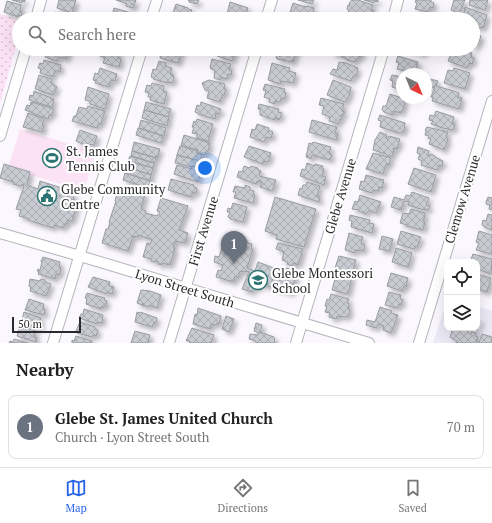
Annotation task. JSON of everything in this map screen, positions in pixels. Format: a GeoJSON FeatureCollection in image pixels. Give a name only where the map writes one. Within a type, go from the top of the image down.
{"type":"FeatureCollection","features":[{"type":"Feature","properties":{"kind":"street"},"geometry":{"type":"LineString","coordinates":[[38,12],[41,0]]}},
{"type":"Feature","properties":{"kind":"street"},"geometry":{"type":"LineString","coordinates":[[154,12],[157,0]]}},
{"type":"Feature","properties":{"kind":"street"},"geometry":{"type":"LineString","coordinates":[[268,12],[272,0]]}},
{"type":"Feature","properties":{"kind":"street"},"geometry":{"type":"LineString","coordinates":[[394,12],[398,0]]}},
{"type":"Feature","properties":{"kind":"street"},"geometry":{"type":"LineString","coordinates":[[0,136],[24,56]]}},
{"type":"Feature","properties":{"kind":"street"},"geometry":{"type":"LineString","coordinates":[[53,343],[140,56]]}},
{"type":"Feature","properties":{"kind":"street","name":"First Avenue"},"geometry":{"type":"LineString","coordinates":[[169,343],[255,56]]}},
{"type":"Feature","properties":{"kind":"street","name":"Glebe Avenue"},"geometry":{"type":"LineString","coordinates":[[296,343],[382,56]]}},
{"type":"Feature","properties":{"kind":"street","name":"Clemow Avenue"},"geometry":{"type":"LineString","coordinates":[[419,343],[492,102]]}},
{"type":"Feature","properties":{"kind":"street","name":"Lyon Street South"},"geometry":{"type":"LineString","coordinates":[[0,233],[369,343]]}},
{"type":"Feature","properties":{"kind":"shaded area"},"geometry":{"type":"Polygon","coordinates":[[[0,14],[12,18],[12,56],[14,56],[0,103],[0,14]]]}},
{"type":"Feature","properties":{"kind":"shaded area","name":"St. James Tennis Club"},"geometry":{"type":"Polygon","coordinates":[[[20,129],[96,152],[84,191],[30,175],[31,172],[9,165],[20,129]]]}},
{"type":"Feature","properties":{"kind":"shaded area"},"geometry":{"type":"Polygon","coordinates":[[[480,307],[492,311],[492,343],[433,343],[444,309],[444,331],[480,331],[480,307]]]}},
{"type":"Feature","properties":{"kind":"building"},"geometry":{"type":"Polygon","coordinates":[[[12,0],[25,0],[25,2],[22,1],[22,3],[12,0]]]}},
{"type":"Feature","properties":{"kind":"building"},"geometry":{"type":"Polygon","coordinates":[[[59,0],[76,0],[72,12],[57,8],[59,0]]]}},
{"type":"Feature","properties":{"kind":"building"},"geometry":{"type":"Polygon","coordinates":[[[116,0],[136,0],[133,8],[116,0]]]}},
{"type":"Feature","properties":{"kind":"building"},"geometry":{"type":"Polygon","coordinates":[[[188,0],[199,0],[197,4],[189,2],[188,0]]]}},
{"type":"Feature","properties":{"kind":"building"},"geometry":{"type":"Polygon","coordinates":[[[298,0],[314,0],[312,4],[298,0]]]}},
{"type":"Feature","properties":{"kind":"building"},"geometry":{"type":"Polygon","coordinates":[[[352,0],[358,0],[373,5],[371,10],[374,12],[348,12],[349,10],[347,9],[348,5],[350,5],[349,3],[352,0]]]}},
{"type":"Feature","properties":{"kind":"building"},"geometry":{"type":"Polygon","coordinates":[[[364,0],[378,0],[378,2],[374,1],[374,3],[364,0]]]}},
{"type":"Feature","properties":{"kind":"building"},"geometry":{"type":"Polygon","coordinates":[[[416,0],[431,0],[431,2],[434,3],[433,8],[430,7],[428,12],[415,9],[417,3],[415,2],[416,0]]]}},
{"type":"Feature","properties":{"kind":"building"},"geometry":{"type":"Polygon","coordinates":[[[454,0],[465,0],[459,12],[451,10],[454,0]]]}},
{"type":"Feature","properties":{"kind":"building"},"geometry":{"type":"Polygon","coordinates":[[[470,0],[488,0],[485,10],[469,5],[470,0]]]}},
{"type":"Feature","properties":{"kind":"building"},"geometry":{"type":"Polygon","coordinates":[[[7,1],[21,5],[20,11],[22,12],[12,12],[12,15],[4,12],[7,1]]]}},
{"type":"Feature","properties":{"kind":"building"},"geometry":{"type":"Polygon","coordinates":[[[230,2],[248,8],[247,12],[228,12],[230,2]]]}},
{"type":"Feature","properties":{"kind":"building"},"geometry":{"type":"Polygon","coordinates":[[[293,3],[314,8],[313,12],[290,12],[293,3]]]}},
{"type":"Feature","properties":{"kind":"building"},"geometry":{"type":"Polygon","coordinates":[[[176,4],[192,10],[191,12],[173,12],[176,4]]]}},
{"type":"Feature","properties":{"kind":"building"},"geometry":{"type":"Polygon","coordinates":[[[465,7],[479,12],[464,12],[465,7]]]}},
{"type":"Feature","properties":{"kind":"building"},"geometry":{"type":"Polygon","coordinates":[[[114,8],[128,12],[113,12],[114,8]]]}},
{"type":"Feature","properties":{"kind":"building"},"geometry":{"type":"Polygon","coordinates":[[[480,12],[487,15],[483,28],[480,27],[480,12]]]}},
{"type":"Feature","properties":{"kind":"building"},"geometry":{"type":"Polygon","coordinates":[[[67,56],[66,59],[58,57],[57,61],[45,57],[67,56]]]}},
{"type":"Feature","properties":{"kind":"building"},"geometry":{"type":"Polygon","coordinates":[[[100,56],[119,56],[118,58],[121,59],[119,67],[103,63],[105,58],[100,56]]]}},
{"type":"Feature","properties":{"kind":"building"},"geometry":{"type":"Polygon","coordinates":[[[160,56],[180,56],[178,63],[160,58],[160,56]]]}},
{"type":"Feature","properties":{"kind":"building"},"geometry":{"type":"Polygon","coordinates":[[[217,56],[234,56],[232,61],[217,56]]]}},
{"type":"Feature","properties":{"kind":"building"},"geometry":{"type":"Polygon","coordinates":[[[295,56],[293,62],[277,59],[276,57],[295,56]]]}},
{"type":"Feature","properties":{"kind":"building"},"geometry":{"type":"Polygon","coordinates":[[[342,56],[359,56],[355,62],[342,56]]]}},
{"type":"Feature","properties":{"kind":"building"},"geometry":{"type":"Polygon","coordinates":[[[398,56],[418,62],[416,68],[397,68],[399,63],[396,62],[398,56]]]}},
{"type":"Feature","properties":{"kind":"building"},"geometry":{"type":"Polygon","coordinates":[[[450,56],[471,56],[474,58],[472,64],[469,63],[467,68],[448,61],[450,56]]]}},
{"type":"Feature","properties":{"kind":"building"},"geometry":{"type":"Polygon","coordinates":[[[212,59],[231,64],[229,70],[232,71],[231,75],[228,74],[227,79],[221,77],[220,80],[214,78],[215,70],[211,69],[210,67],[212,59]]]}},
{"type":"Feature","properties":{"kind":"building"},"geometry":{"type":"Polygon","coordinates":[[[44,60],[61,65],[60,72],[55,70],[53,77],[40,73],[41,69],[38,68],[40,63],[43,64],[44,60]]]}},
{"type":"Feature","properties":{"kind":"building"},"geometry":{"type":"Polygon","coordinates":[[[159,61],[166,63],[165,66],[172,68],[170,74],[173,75],[173,82],[167,82],[168,83],[153,79],[154,78],[151,77],[153,69],[156,70],[159,61]]]}},
{"type":"Feature","properties":{"kind":"building"},"geometry":{"type":"Polygon","coordinates":[[[339,62],[358,68],[356,76],[353,76],[351,81],[330,74],[333,69],[337,70],[339,62]]]}},
{"type":"Feature","properties":{"kind":"building"},"geometry":{"type":"Polygon","coordinates":[[[272,63],[290,68],[289,71],[296,73],[293,83],[281,81],[280,84],[268,80],[272,63]]]}},
{"type":"Feature","properties":{"kind":"building"},"geometry":{"type":"Polygon","coordinates":[[[100,68],[117,74],[115,81],[111,80],[109,87],[95,83],[96,81],[93,80],[95,73],[98,74],[100,68]]]}},
{"type":"Feature","properties":{"kind":"building"},"geometry":{"type":"Polygon","coordinates":[[[454,68],[470,73],[465,89],[444,83],[448,70],[453,71],[454,68]]]}},
{"type":"Feature","properties":{"kind":"building"},"geometry":{"type":"Polygon","coordinates":[[[39,75],[52,79],[51,83],[57,87],[53,95],[35,89],[39,75]]]}},
{"type":"Feature","properties":{"kind":"building"},"geometry":{"type":"Polygon","coordinates":[[[392,75],[396,76],[396,88],[392,87],[393,81],[390,80],[392,75]]]}},
{"type":"Feature","properties":{"kind":"building"},"geometry":{"type":"Polygon","coordinates":[[[209,80],[225,84],[224,89],[226,89],[220,102],[207,98],[209,91],[205,90],[202,83],[209,80]]]}},
{"type":"Feature","properties":{"kind":"building"},"geometry":{"type":"Polygon","coordinates":[[[333,80],[351,87],[349,96],[345,102],[327,95],[333,80]]]}},
{"type":"Feature","properties":{"kind":"building"},"geometry":{"type":"Polygon","coordinates":[[[432,80],[438,81],[436,86],[459,93],[458,97],[462,98],[459,109],[432,101],[434,86],[433,88],[432,80]]]}},
{"type":"Feature","properties":{"kind":"building"},"geometry":{"type":"Polygon","coordinates":[[[152,83],[164,86],[163,91],[167,92],[164,104],[150,100],[151,97],[148,97],[149,93],[145,92],[147,85],[151,86],[152,83]]]}},
{"type":"Feature","properties":{"kind":"building"},"geometry":{"type":"Polygon","coordinates":[[[265,84],[285,89],[284,92],[286,93],[284,99],[281,98],[280,102],[275,101],[274,104],[269,102],[270,99],[264,97],[266,91],[263,90],[265,84]]]}},
{"type":"Feature","properties":{"kind":"building"},"geometry":{"type":"Polygon","coordinates":[[[88,87],[109,94],[105,109],[90,104],[90,101],[85,100],[88,87]]]}},
{"type":"Feature","properties":{"kind":"building"},"geometry":{"type":"Polygon","coordinates":[[[34,91],[54,99],[52,107],[29,100],[30,95],[33,96],[34,91]]]}},
{"type":"Feature","properties":{"kind":"building"},"geometry":{"type":"Polygon","coordinates":[[[390,94],[396,96],[396,104],[404,104],[401,113],[394,111],[393,115],[382,110],[383,106],[386,106],[390,94]]]}},
{"type":"Feature","properties":{"kind":"building"},"geometry":{"type":"Polygon","coordinates":[[[321,98],[344,104],[342,111],[345,112],[338,124],[329,121],[330,117],[322,114],[324,106],[319,105],[321,98]]]}},
{"type":"Feature","properties":{"kind":"building"},"geometry":{"type":"Polygon","coordinates":[[[31,102],[54,109],[51,116],[49,115],[48,119],[25,110],[27,105],[30,106],[31,102]]]}},
{"type":"Feature","properties":{"kind":"building"},"geometry":{"type":"Polygon","coordinates":[[[146,102],[171,109],[168,117],[144,110],[146,102]]]}},
{"type":"Feature","properties":{"kind":"building"},"geometry":{"type":"Polygon","coordinates":[[[201,102],[221,109],[219,114],[216,113],[215,119],[195,112],[197,105],[200,106],[201,102]]]}},
{"type":"Feature","properties":{"kind":"building"},"geometry":{"type":"Polygon","coordinates":[[[259,104],[279,109],[278,112],[282,113],[279,120],[276,117],[275,120],[260,115],[260,109],[258,109],[259,104]]]}},
{"type":"Feature","properties":{"kind":"building"},"geometry":{"type":"Polygon","coordinates":[[[88,106],[105,111],[101,124],[98,124],[97,128],[72,121],[74,116],[76,116],[79,107],[87,109],[88,106]]]}},
{"type":"Feature","properties":{"kind":"building"},"geometry":{"type":"Polygon","coordinates":[[[144,110],[169,117],[167,126],[142,118],[144,110]]]}},
{"type":"Feature","properties":{"kind":"building"},"geometry":{"type":"Polygon","coordinates":[[[436,111],[454,117],[452,123],[455,124],[453,130],[431,124],[433,121],[429,120],[430,115],[434,116],[436,111]]]}},
{"type":"Feature","properties":{"kind":"building"},"geometry":{"type":"Polygon","coordinates":[[[28,113],[44,119],[42,132],[23,127],[28,113]]]}},
{"type":"Feature","properties":{"kind":"building"},"geometry":{"type":"Polygon","coordinates":[[[380,115],[405,123],[404,131],[400,133],[380,127],[381,121],[378,120],[380,115]]]}},
{"type":"Feature","properties":{"kind":"building"},"geometry":{"type":"Polygon","coordinates":[[[197,119],[213,124],[208,141],[197,138],[197,134],[192,133],[194,121],[196,122],[197,119]]]}},
{"type":"Feature","properties":{"kind":"building"},"geometry":{"type":"Polygon","coordinates":[[[141,120],[166,128],[164,136],[139,128],[141,120]]]}},
{"type":"Feature","properties":{"kind":"building"},"geometry":{"type":"Polygon","coordinates":[[[312,120],[337,127],[335,133],[338,134],[336,140],[309,132],[312,120]]]}},
{"type":"Feature","properties":{"kind":"building"},"geometry":{"type":"Polygon","coordinates":[[[257,124],[269,128],[268,130],[273,132],[271,138],[266,137],[264,142],[250,137],[252,129],[255,130],[257,124]]]}},
{"type":"Feature","properties":{"kind":"building"},"geometry":{"type":"Polygon","coordinates":[[[427,127],[448,132],[446,137],[448,139],[444,150],[429,144],[431,139],[428,138],[429,136],[425,135],[425,130],[427,127]]]}},
{"type":"Feature","properties":{"kind":"building"},"geometry":{"type":"Polygon","coordinates":[[[138,128],[163,136],[161,143],[136,135],[138,128]]]}},
{"type":"Feature","properties":{"kind":"building"},"geometry":{"type":"Polygon","coordinates":[[[80,130],[97,136],[94,145],[85,145],[76,141],[80,130]]]}},
{"type":"Feature","properties":{"kind":"building"},"geometry":{"type":"Polygon","coordinates":[[[380,132],[387,135],[386,138],[389,136],[400,139],[397,149],[393,148],[394,151],[392,156],[388,156],[373,150],[375,140],[380,132]]]}},
{"type":"Feature","properties":{"kind":"building"},"geometry":{"type":"Polygon","coordinates":[[[184,135],[210,143],[208,151],[206,151],[205,155],[197,152],[198,150],[181,145],[184,135]]]}},
{"type":"Feature","properties":{"kind":"building"},"geometry":{"type":"Polygon","coordinates":[[[134,142],[160,149],[157,158],[132,151],[134,142]]]}},
{"type":"Feature","properties":{"kind":"building"},"geometry":{"type":"Polygon","coordinates":[[[313,142],[331,147],[329,154],[332,155],[330,160],[312,155],[311,159],[306,157],[309,143],[312,144],[313,142]]]}},
{"type":"Feature","properties":{"kind":"building"},"geometry":{"type":"Polygon","coordinates":[[[180,146],[197,151],[196,153],[202,155],[200,161],[177,155],[180,146]]]}},
{"type":"Feature","properties":{"kind":"building"},"geometry":{"type":"Polygon","coordinates":[[[249,146],[271,153],[268,162],[264,161],[263,164],[244,157],[249,146]]]}},
{"type":"Feature","properties":{"kind":"building"},"geometry":{"type":"Polygon","coordinates":[[[418,147],[429,151],[428,155],[430,156],[431,154],[443,161],[442,166],[439,165],[437,170],[421,165],[422,161],[418,159],[420,154],[417,153],[418,147]]]}},
{"type":"Feature","properties":{"kind":"building"},"geometry":{"type":"Polygon","coordinates":[[[132,151],[156,158],[154,163],[132,156],[132,151]]]}},
{"type":"Feature","properties":{"kind":"building"},"geometry":{"type":"Polygon","coordinates":[[[373,153],[391,158],[389,165],[386,164],[383,174],[366,169],[373,153]]]}},
{"type":"Feature","properties":{"kind":"building"},"geometry":{"type":"Polygon","coordinates":[[[177,155],[200,161],[198,167],[175,163],[177,155]]]}},
{"type":"Feature","properties":{"kind":"building"},"geometry":{"type":"Polygon","coordinates":[[[130,156],[154,163],[153,168],[128,161],[130,156]]]}},
{"type":"Feature","properties":{"kind":"building"},"geometry":{"type":"Polygon","coordinates":[[[128,161],[153,168],[151,175],[128,168],[128,161]]]}},
{"type":"Feature","properties":{"kind":"building"},"geometry":{"type":"Polygon","coordinates":[[[307,163],[315,166],[315,164],[323,166],[322,168],[324,169],[322,176],[326,177],[324,185],[300,176],[302,169],[305,170],[307,163]]]}},
{"type":"Feature","properties":{"kind":"building","name":"Glebe Community Centre"},"geometry":{"type":"Polygon","coordinates":[[[4,164],[30,172],[27,185],[29,186],[38,189],[40,181],[65,189],[65,191],[74,194],[73,203],[77,204],[72,221],[68,220],[67,224],[65,224],[63,228],[54,225],[53,228],[19,216],[21,210],[16,209],[24,186],[22,184],[21,186],[13,184],[14,182],[0,178],[4,164]]]}},
{"type":"Feature","properties":{"kind":"building"},"geometry":{"type":"Polygon","coordinates":[[[177,165],[192,169],[192,166],[201,169],[198,182],[174,174],[177,165]]]}},
{"type":"Feature","properties":{"kind":"building"},"geometry":{"type":"Polygon","coordinates":[[[244,166],[258,168],[258,170],[261,171],[259,176],[276,180],[272,191],[260,187],[262,182],[257,181],[256,184],[237,177],[239,171],[242,172],[244,166]]]}},
{"type":"Feature","properties":{"kind":"building"},"geometry":{"type":"Polygon","coordinates":[[[127,167],[151,175],[150,181],[125,173],[127,167]]]}},
{"type":"Feature","properties":{"kind":"building"},"geometry":{"type":"Polygon","coordinates":[[[414,168],[436,175],[431,192],[408,184],[414,168]]]}},
{"type":"Feature","properties":{"kind":"building"},"geometry":{"type":"Polygon","coordinates":[[[125,173],[150,181],[148,188],[123,180],[125,173]]]}},
{"type":"Feature","properties":{"kind":"building"},"geometry":{"type":"Polygon","coordinates":[[[366,175],[384,180],[382,188],[379,187],[378,191],[373,190],[372,193],[359,189],[361,181],[364,182],[366,175]]]}},
{"type":"Feature","properties":{"kind":"building"},"geometry":{"type":"Polygon","coordinates":[[[171,179],[194,185],[194,187],[197,188],[196,193],[193,192],[191,197],[168,190],[171,179]]]}},
{"type":"Feature","properties":{"kind":"building"},"geometry":{"type":"Polygon","coordinates":[[[307,182],[320,186],[317,196],[320,197],[319,202],[298,195],[300,188],[302,189],[303,185],[306,185],[307,182]]]}},
{"type":"Feature","properties":{"kind":"building"},"geometry":{"type":"Polygon","coordinates":[[[245,185],[250,187],[250,190],[254,191],[253,195],[255,195],[253,203],[234,198],[236,192],[233,192],[235,186],[245,188],[245,185]]]}},
{"type":"Feature","properties":{"kind":"building"},"geometry":{"type":"Polygon","coordinates":[[[119,186],[145,194],[141,209],[146,211],[145,213],[157,216],[160,212],[157,211],[161,198],[188,206],[179,230],[188,233],[185,243],[175,241],[173,248],[175,249],[170,265],[162,263],[162,265],[158,264],[158,261],[151,261],[152,259],[143,257],[147,243],[150,244],[152,240],[138,235],[138,237],[133,236],[128,251],[102,243],[106,229],[108,229],[119,186]]]}},
{"type":"Feature","properties":{"kind":"building"},"geometry":{"type":"Polygon","coordinates":[[[412,192],[429,198],[426,205],[430,206],[428,210],[408,205],[409,202],[404,201],[401,210],[391,207],[394,197],[404,200],[406,195],[410,196],[412,192]]]}},
{"type":"Feature","properties":{"kind":"building"},"geometry":{"type":"Polygon","coordinates":[[[360,195],[381,202],[376,213],[369,210],[366,214],[359,210],[352,209],[355,201],[358,202],[360,195]]]}},
{"type":"Feature","properties":{"kind":"building"},"geometry":{"type":"Polygon","coordinates":[[[275,197],[316,209],[304,247],[276,239],[277,235],[265,231],[275,197]]]}},
{"type":"Feature","properties":{"kind":"building"},"geometry":{"type":"Polygon","coordinates":[[[488,197],[492,198],[492,210],[489,209],[490,205],[486,204],[488,197]]]}},
{"type":"Feature","properties":{"kind":"building"},"geometry":{"type":"Polygon","coordinates":[[[233,203],[247,207],[243,222],[230,219],[228,217],[230,212],[227,212],[228,208],[231,209],[233,203]]]}},
{"type":"Feature","properties":{"kind":"building"},"geometry":{"type":"Polygon","coordinates":[[[411,209],[425,213],[423,230],[400,223],[403,213],[409,214],[411,209]]]}},
{"type":"Feature","properties":{"kind":"building"},"geometry":{"type":"Polygon","coordinates":[[[488,214],[492,215],[492,230],[482,225],[483,220],[486,221],[488,214]]]}},
{"type":"Feature","properties":{"kind":"building"},"geometry":{"type":"Polygon","coordinates":[[[350,215],[370,220],[369,223],[374,224],[372,233],[351,227],[352,221],[349,220],[350,215]]]}},
{"type":"Feature","properties":{"kind":"building"},"geometry":{"type":"Polygon","coordinates":[[[401,231],[421,237],[417,247],[415,246],[414,249],[397,244],[401,231]]]}},
{"type":"Feature","properties":{"kind":"building"},"geometry":{"type":"Polygon","coordinates":[[[479,231],[492,235],[492,254],[476,250],[479,243],[476,242],[477,239],[479,239],[477,238],[479,231]]]}},
{"type":"Feature","properties":{"kind":"building"},"geometry":{"type":"Polygon","coordinates":[[[349,233],[363,237],[361,244],[365,245],[363,251],[355,250],[355,253],[345,250],[349,233]]]}},
{"type":"Feature","properties":{"kind":"building"},"geometry":{"type":"Polygon","coordinates":[[[237,235],[245,238],[248,243],[252,244],[251,249],[253,249],[247,268],[255,271],[258,262],[287,273],[285,271],[286,268],[292,269],[291,274],[296,275],[291,293],[260,284],[259,288],[254,287],[252,292],[242,289],[249,272],[245,271],[240,271],[238,278],[235,276],[234,282],[216,277],[218,270],[221,271],[223,265],[214,262],[215,256],[219,257],[224,241],[228,242],[229,239],[237,235]]]}},
{"type":"Feature","properties":{"kind":"building"},"geometry":{"type":"Polygon","coordinates":[[[382,236],[393,239],[389,251],[379,249],[382,236]]]}},
{"type":"Feature","properties":{"kind":"building"},"geometry":{"type":"Polygon","coordinates":[[[278,243],[303,249],[298,265],[293,263],[293,266],[282,260],[284,252],[276,249],[278,243]]]}},
{"type":"Feature","properties":{"kind":"building"},"geometry":{"type":"Polygon","coordinates":[[[396,248],[412,253],[408,267],[392,262],[396,248]]]}},
{"type":"Feature","properties":{"kind":"building"},"geometry":{"type":"Polygon","coordinates":[[[473,254],[492,259],[491,274],[480,270],[480,259],[471,259],[473,254]]]}},
{"type":"Feature","properties":{"kind":"building"},"geometry":{"type":"Polygon","coordinates":[[[339,256],[356,260],[352,274],[335,268],[339,256]]]}},
{"type":"Feature","properties":{"kind":"building"},"geometry":{"type":"Polygon","coordinates":[[[43,257],[60,262],[59,267],[61,268],[59,275],[56,274],[55,279],[38,274],[39,271],[37,271],[38,269],[40,270],[41,260],[43,257]]]}},
{"type":"Feature","properties":{"kind":"building"},"geometry":{"type":"Polygon","coordinates":[[[391,273],[408,278],[406,287],[404,286],[402,291],[387,286],[391,273]]]}},
{"type":"Feature","properties":{"kind":"building"},"geometry":{"type":"Polygon","coordinates":[[[338,274],[352,277],[348,294],[332,290],[338,274]]]}},
{"type":"Feature","properties":{"kind":"building"},"geometry":{"type":"Polygon","coordinates":[[[480,275],[491,278],[487,292],[480,290],[480,275]]]}},
{"type":"Feature","properties":{"kind":"building"},"geometry":{"type":"Polygon","coordinates":[[[93,277],[110,282],[109,286],[114,287],[112,294],[107,292],[107,294],[88,287],[93,277]]]}},
{"type":"Feature","properties":{"kind":"building"},"geometry":{"type":"Polygon","coordinates":[[[30,279],[40,281],[41,279],[51,284],[46,296],[30,291],[30,279]]]}},
{"type":"Feature","properties":{"kind":"building"},"geometry":{"type":"Polygon","coordinates":[[[141,290],[150,291],[161,295],[157,308],[137,303],[141,290]]]}},
{"type":"Feature","properties":{"kind":"building"},"geometry":{"type":"Polygon","coordinates":[[[389,292],[401,295],[400,299],[403,300],[401,305],[399,304],[397,308],[385,305],[389,292]]]}},
{"type":"Feature","properties":{"kind":"building"},"geometry":{"type":"Polygon","coordinates":[[[87,293],[105,298],[104,300],[107,301],[105,307],[102,306],[101,309],[86,304],[87,299],[85,298],[87,293]]]}},
{"type":"Feature","properties":{"kind":"building"},"geometry":{"type":"Polygon","coordinates":[[[331,294],[349,299],[347,303],[349,304],[348,309],[350,312],[347,317],[337,316],[336,319],[329,317],[330,313],[325,312],[327,299],[329,300],[331,294]]]}},
{"type":"Feature","properties":{"kind":"building"},"geometry":{"type":"Polygon","coordinates":[[[29,299],[44,304],[44,315],[25,310],[29,299]]]}},
{"type":"Feature","properties":{"kind":"building"},"geometry":{"type":"Polygon","coordinates":[[[380,307],[392,311],[391,313],[398,315],[391,333],[383,330],[384,326],[378,324],[376,328],[366,325],[367,320],[375,322],[380,307]]]}},
{"type":"Feature","properties":{"kind":"building"},"geometry":{"type":"Polygon","coordinates":[[[198,308],[221,316],[219,324],[211,324],[210,329],[193,324],[198,308]]]}},
{"type":"Feature","properties":{"kind":"building"},"geometry":{"type":"Polygon","coordinates":[[[84,309],[103,315],[102,323],[97,322],[97,324],[79,318],[81,314],[83,314],[84,309]]]}},
{"type":"Feature","properties":{"kind":"building"},"geometry":{"type":"Polygon","coordinates":[[[24,312],[41,318],[39,323],[41,324],[40,328],[21,324],[24,312]]]}},
{"type":"Feature","properties":{"kind":"building"},"geometry":{"type":"Polygon","coordinates":[[[137,312],[157,318],[156,323],[154,322],[152,327],[135,322],[137,312]]]}},
{"type":"Feature","properties":{"kind":"building"},"geometry":{"type":"Polygon","coordinates":[[[226,316],[234,319],[229,332],[222,329],[226,316]]]}},
{"type":"Feature","properties":{"kind":"building"},"geometry":{"type":"Polygon","coordinates":[[[80,322],[95,327],[95,329],[98,330],[96,336],[93,335],[92,337],[77,333],[76,331],[80,322]]]}},
{"type":"Feature","properties":{"kind":"building"},"geometry":{"type":"Polygon","coordinates":[[[256,323],[262,325],[260,332],[274,337],[275,343],[256,343],[256,341],[249,339],[250,334],[258,335],[259,333],[254,331],[256,323]]]}},
{"type":"Feature","properties":{"kind":"building"},"geometry":{"type":"Polygon","coordinates":[[[20,326],[36,331],[34,337],[37,338],[36,342],[17,336],[20,326]]]}},
{"type":"Feature","properties":{"kind":"building"},"geometry":{"type":"Polygon","coordinates":[[[192,328],[214,335],[211,343],[189,343],[190,341],[186,341],[192,328]]]}},
{"type":"Feature","properties":{"kind":"building"},"geometry":{"type":"Polygon","coordinates":[[[135,331],[150,335],[149,343],[131,343],[135,331]]]}},
{"type":"Feature","properties":{"kind":"building"},"geometry":{"type":"Polygon","coordinates":[[[452,331],[472,331],[471,334],[472,332],[476,333],[475,336],[478,337],[476,343],[456,343],[457,341],[450,337],[452,331]]]}},
{"type":"Feature","properties":{"kind":"building"},"geometry":{"type":"Polygon","coordinates":[[[482,334],[492,337],[492,343],[479,343],[482,334]]]}},
{"type":"Feature","properties":{"kind":"building"},"geometry":{"type":"Polygon","coordinates":[[[76,336],[92,341],[91,343],[72,343],[72,340],[74,341],[76,336]]]}},
{"type":"Feature","properties":{"kind":"building"},"geometry":{"type":"Polygon","coordinates":[[[14,339],[28,343],[9,343],[10,341],[13,342],[14,339]]]}},
{"type":"Feature","properties":{"kind":"place","name":"St. James Tennis Club"},"geometry":{"type":"Point","coordinates":[52,158]}},
{"type":"Feature","properties":{"kind":"place","name":"Glebe Community Centre"},"geometry":{"type":"Point","coordinates":[47,196]}},
{"type":"Feature","properties":{"kind":"place","name":"Glebe St. James United Church"},"geometry":{"type":"Point","coordinates":[234,264]}},
{"type":"Feature","properties":{"kind":"place","name":"Glebe Montessori School"},"geometry":{"type":"Point","coordinates":[258,280]}}]}
